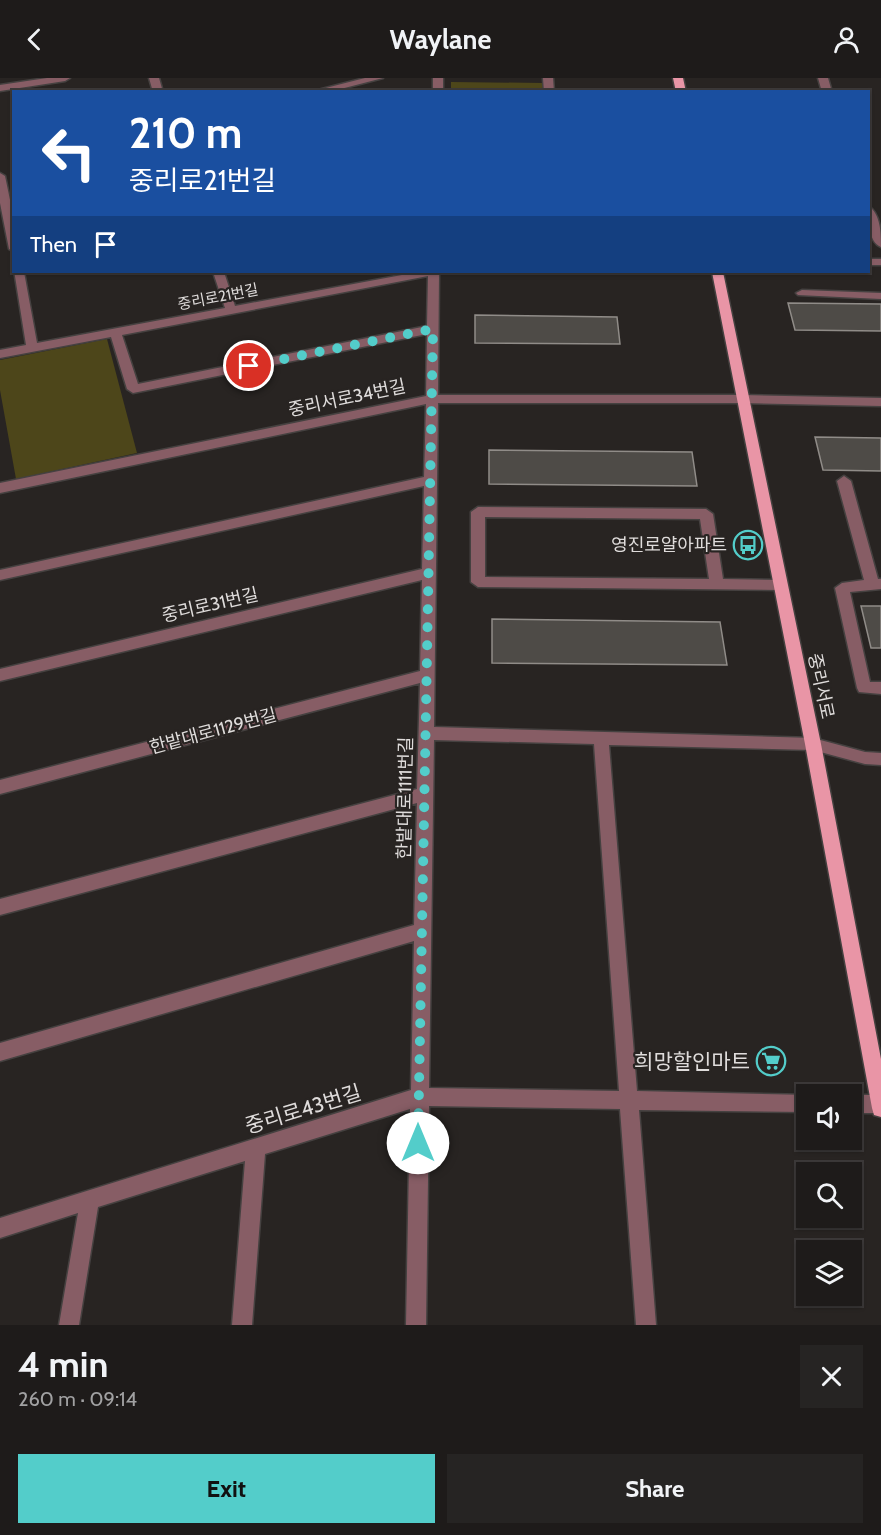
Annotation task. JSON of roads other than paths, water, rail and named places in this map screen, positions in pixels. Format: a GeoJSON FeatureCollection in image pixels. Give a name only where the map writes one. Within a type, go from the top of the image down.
{"type":"FeatureCollection","features":[{"type":"Feature","properties":{"kind":"main road","name":"중리서로"},"geometry":{"type":"LineString","coordinates":[[717,273],[813,744],[881,1105]]}},
{"type":"Feature","properties":{"kind":"street"},"geometry":{"type":"LineString","coordinates":[[312,89],[378,78]]}},
{"type":"Feature","properties":{"kind":"street"},"geometry":{"type":"LineString","coordinates":[[0,88],[67,80]]}},
{"type":"Feature","properties":{"kind":"street"},"geometry":{"type":"LineString","coordinates":[[0,176],[8,192],[12,230]]}},
{"type":"Feature","properties":{"kind":"street"},"geometry":{"type":"LineString","coordinates":[[870,214],[881,244]]}},
{"type":"Feature","properties":{"kind":"street"},"geometry":{"type":"LineString","coordinates":[[18,273],[32,348]]}},
{"type":"Feature","properties":{"kind":"street"},"geometry":{"type":"LineString","coordinates":[[218,273],[231,310]]}},
{"type":"Feature","properties":{"kind":"street","name":"중리로21번길"},"geometry":{"type":"LineString","coordinates":[[0,354],[428,273]]}},
{"type":"Feature","properties":{"kind":"street","name":"한밭대로1111번길"},"geometry":{"type":"LineString","coordinates":[[416,1325],[433,273]]}},
{"type":"Feature","properties":{"kind":"street"},"geometry":{"type":"LineString","coordinates":[[802,293],[881,296]]}},
{"type":"Feature","properties":{"kind":"street"},"geometry":{"type":"LineString","coordinates":[[115,332],[133,389],[433,329]]}},
{"type":"Feature","properties":{"kind":"street","name":"중리서로34번길"},"geometry":{"type":"LineString","coordinates":[[0,488],[432,399],[742,399],[881,402]]}},
{"type":"Feature","properties":{"kind":"street"},"geometry":{"type":"LineString","coordinates":[[0,575],[430,480]]}},
{"type":"Feature","properties":{"kind":"street"},"geometry":{"type":"LineString","coordinates":[[844,481],[877,584],[842,588],[864,688],[881,688]]}},
{"type":"Feature","properties":{"kind":"street"},"geometry":{"type":"LineString","coordinates":[[717,585],[706,514],[478,512],[478,582],[717,585],[780,585]]}},
{"type":"Feature","properties":{"kind":"street","name":"중리로31번길"},"geometry":{"type":"LineString","coordinates":[[0,675],[428,573]]}},
{"type":"Feature","properties":{"kind":"street","name":"한밭대로1129번길"},"geometry":{"type":"LineString","coordinates":[[0,787],[426,675]]}},
{"type":"Feature","properties":{"kind":"street"},"geometry":{"type":"LineString","coordinates":[[425,734],[813,744],[865,758],[881,759]]}},
{"type":"Feature","properties":{"kind":"street"},"geometry":{"type":"LineString","coordinates":[[601,738],[646,1325]]}},
{"type":"Feature","properties":{"kind":"street"},"geometry":{"type":"LineString","coordinates":[[0,908],[424,794]]}},
{"type":"Feature","properties":{"kind":"street"},"geometry":{"type":"LineString","coordinates":[[0,1052],[421,931]]}},
{"type":"Feature","properties":{"kind":"street","name":"중리로43번길"},"geometry":{"type":"LineString","coordinates":[[0,1228],[418,1097],[796,1103]]}},
{"type":"Feature","properties":{"kind":"street"},"geometry":{"type":"LineString","coordinates":[[862,1104],[881,1105]]}},
{"type":"Feature","properties":{"kind":"street"},"geometry":{"type":"LineString","coordinates":[[242,1325],[256,1148]]}},
{"type":"Feature","properties":{"kind":"street"},"geometry":{"type":"LineString","coordinates":[[69,1325],[90,1200]]}},
{"type":"Feature","properties":{"kind":"place","name":"영진로얄아파트"},"geometry":{"type":"Point","coordinates":[748,545]}},
{"type":"Feature","properties":{"kind":"place","name":"희망할인마트"},"geometry":{"type":"Point","coordinates":[771,1061]}}]}
